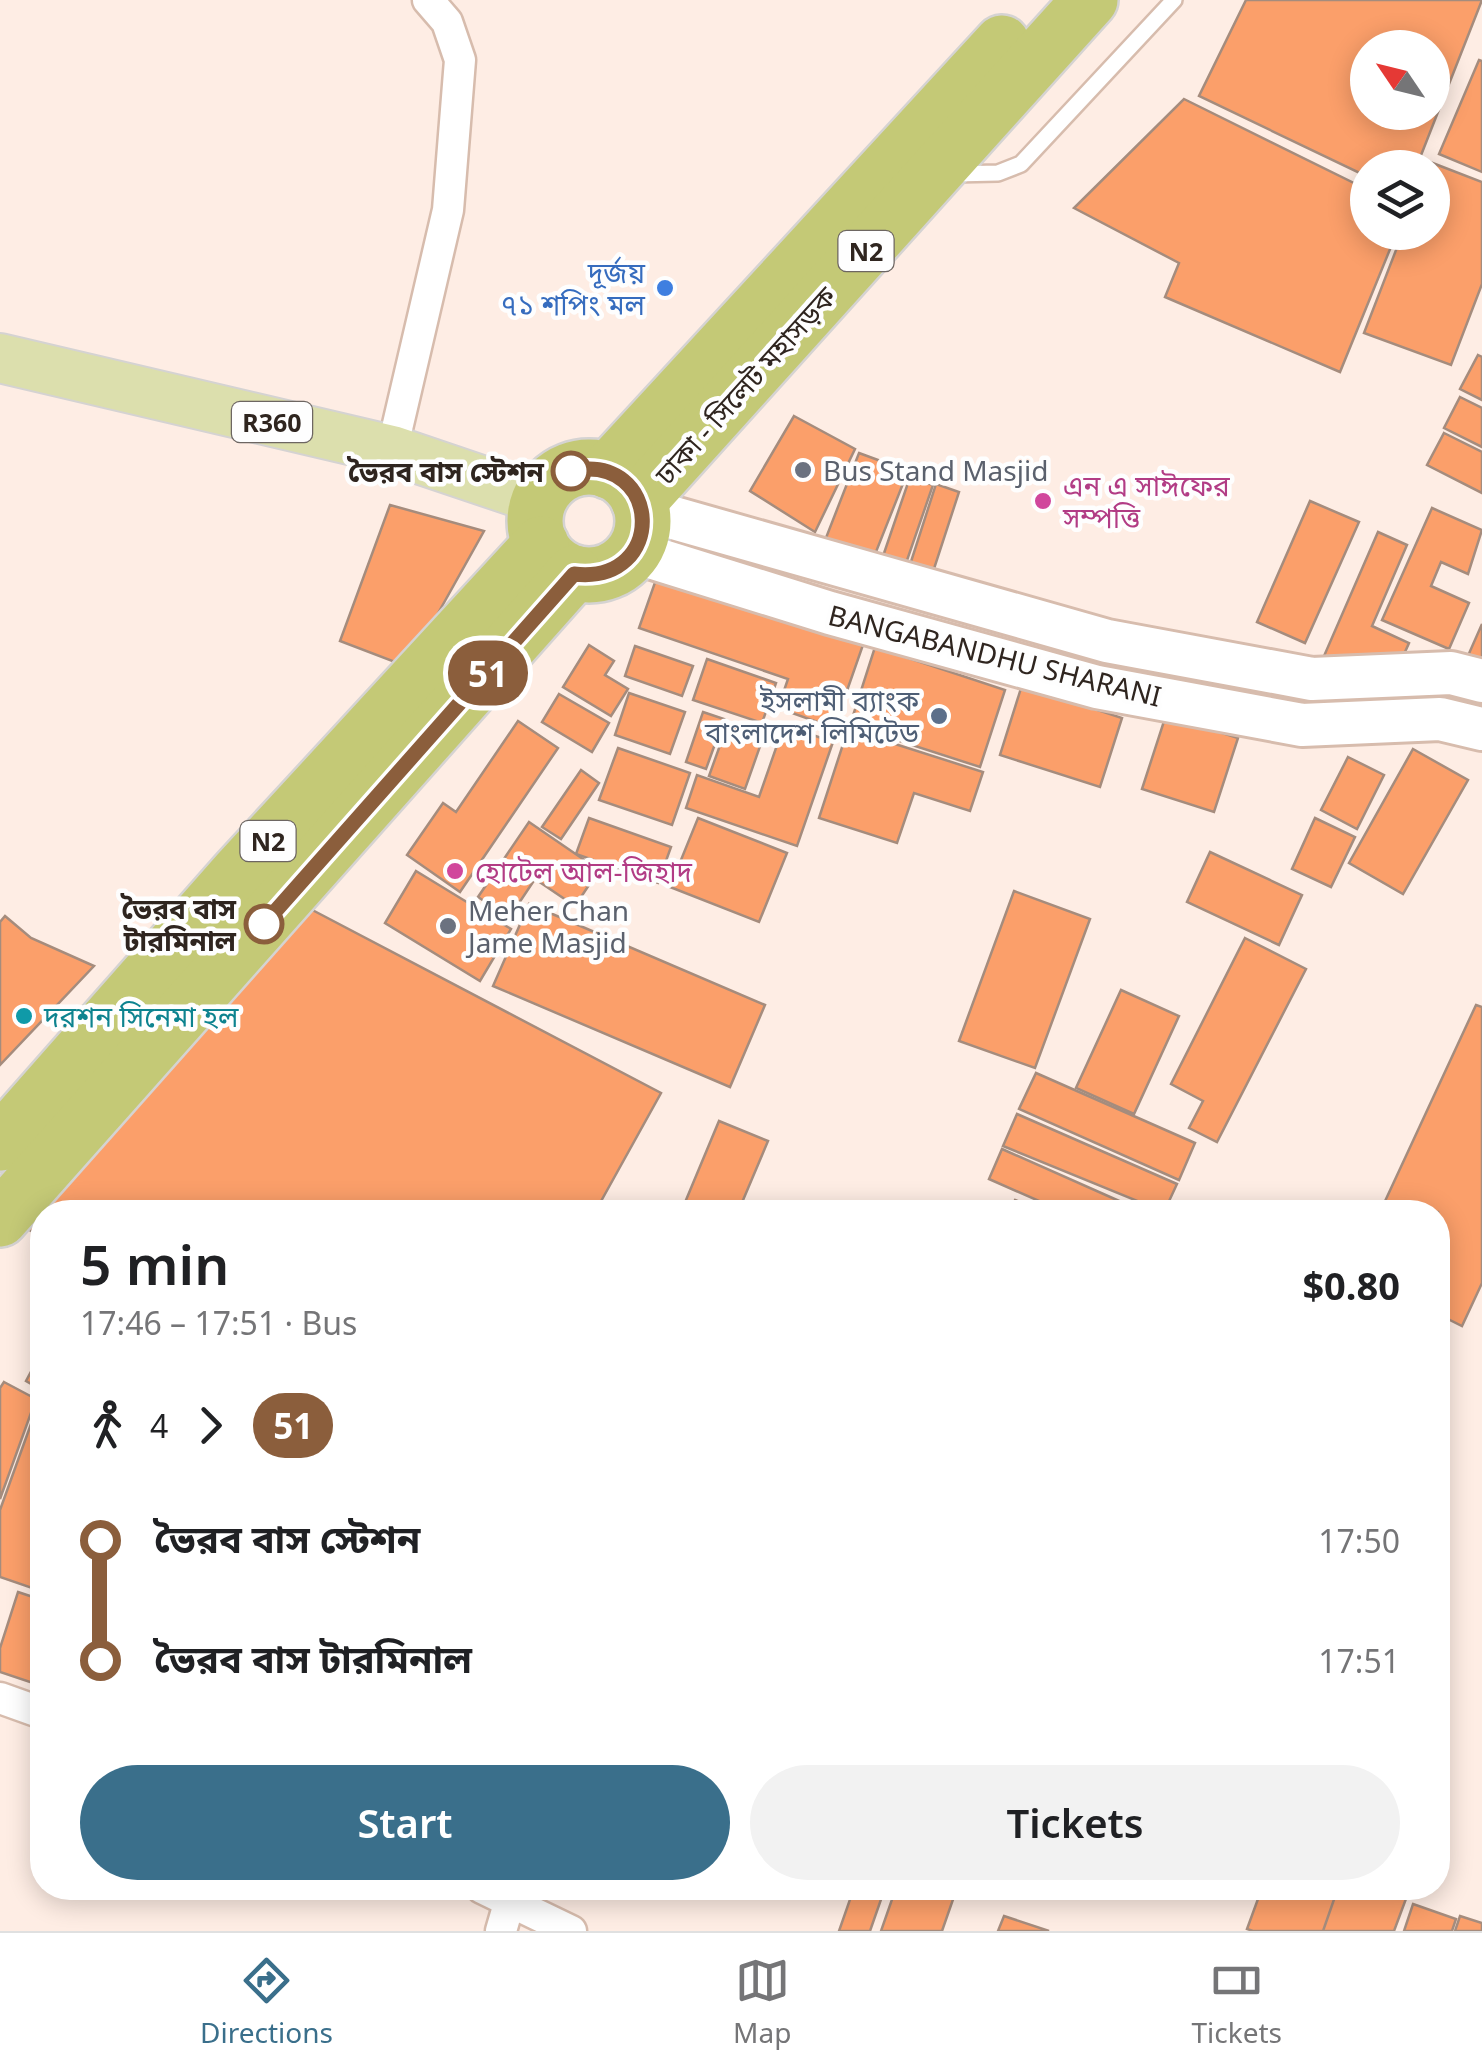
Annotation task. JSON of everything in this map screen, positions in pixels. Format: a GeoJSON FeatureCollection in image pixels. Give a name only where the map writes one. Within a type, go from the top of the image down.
{"type":"FeatureCollection","features":[{"type":"Feature","properties":{"kind":"highway","name":"ঢাকা - সিলেট মহাসড়ক"},"geometry":{"type":"LineString","coordinates":[[631,508],[1042,0]]}},
{"type":"Feature","properties":{"kind":"highway","name":"ঢাকা - সিলেট মহাসড়ক"},"geometry":{"type":"LineString","coordinates":[[631,508],[1090,0]]}},
{"type":"Feature","properties":{"kind":"highway","name":"N2"},"geometry":{"type":"LineString","coordinates":[[0,1219],[551,539],[557,478],[572,470],[631,508],[608,572],[551,539]]}},
{"type":"Feature","properties":{"kind":"highway","name":"N2"},"geometry":{"type":"LineString","coordinates":[[0,1143],[238,873],[551,539]]}},
{"type":"Feature","properties":{"kind":"main road","name":"R360"},"geometry":{"type":"LineString","coordinates":[[0,358],[392,450],[551,539]]}},
{"type":"Feature","properties":{"kind":"street"},"geometry":{"type":"LineString","coordinates":[[392,450],[448,210],[460,60],[446,22],[428,0]]}},
{"type":"Feature","properties":{"kind":"street","name":"BANGABANDHU SHARANI"},"geometry":{"type":"LineString","coordinates":[[631,508],[1108,641],[1312,679],[1450,673],[1482,681]]}},
{"type":"Feature","properties":{"kind":"street","name":"BANGABANDHU SHARANI"},"geometry":{"type":"LineString","coordinates":[[631,508],[830,613],[1098,687],[1302,725],[1440,719],[1482,730]]}},
{"type":"Feature","properties":{"kind":"street"},"geometry":{"type":"LineString","coordinates":[[0,1698],[30,1709]]}},
{"type":"Feature","properties":{"kind":"street"},"geometry":{"type":"LineString","coordinates":[[497,1900],[501,1931]]}},
{"type":"Feature","properties":{"kind":"street"},"geometry":{"type":"LineString","coordinates":[[508,1900],[571,1931]]}},
{"type":"Feature","properties":{"kind":"lane"},"geometry":{"type":"LineString","coordinates":[[935,174],[998,172],[1021,164],[1174,0]]}},
{"type":"Feature","properties":{"kind":"building"},"geometry":{"type":"Polygon","coordinates":[[[1246,0],[1482,0],[1450,81],[1450,30],[1350,30],[1350,130],[1431,130],[1423,150],[1350,150],[1350,168],[1199,96],[1246,0]]]}},
{"type":"Feature","properties":{"kind":"building"},"geometry":{"type":"Polygon","coordinates":[[[1479,60],[1482,61],[1482,172],[1450,159],[1450,150],[1441,150],[1479,60]]]}},
{"type":"Feature","properties":{"kind":"building"},"geometry":{"type":"Polygon","coordinates":[[[1184,99],[1350,181],[1350,250],[1390,250],[1340,372],[1165,297],[1179,263],[1074,208],[1184,99]]]}},
{"type":"Feature","properties":{"kind":"building"},"geometry":{"type":"Polygon","coordinates":[[[1450,170],[1482,182],[1482,284],[1451,365],[1364,333],[1396,250],[1450,250],[1450,170]]]}},
{"type":"Feature","properties":{"kind":"building"},"geometry":{"type":"Polygon","coordinates":[[[1478,355],[1482,357],[1482,400],[1460,389],[1478,355]]]}},
{"type":"Feature","properties":{"kind":"building"},"geometry":{"type":"Polygon","coordinates":[[[1460,397],[1482,408],[1482,447],[1444,428],[1460,397]]]}},
{"type":"Feature","properties":{"kind":"building","name":"Bus Stand Masjid"},"geometry":{"type":"Polygon","coordinates":[[[794,416],[855,449],[815,532],[750,491],[794,416]]]}},
{"type":"Feature","properties":{"kind":"building"},"geometry":{"type":"Polygon","coordinates":[[[1444,433],[1482,452],[1482,493],[1427,465],[1444,433]]]}},
{"type":"Feature","properties":{"kind":"building"},"geometry":{"type":"Polygon","coordinates":[[[859,453],[908,471],[872,562],[824,543],[859,453]]]}},
{"type":"Feature","properties":{"kind":"building"},"geometry":{"type":"Polygon","coordinates":[[[910,477],[933,485],[904,569],[881,562],[910,477]]]}},
{"type":"Feature","properties":{"kind":"building"},"geometry":{"type":"Polygon","coordinates":[[[936,484],[959,492],[931,578],[908,571],[936,484]]]}},
{"type":"Feature","properties":{"kind":"building"},"geometry":{"type":"Polygon","coordinates":[[[1310,501],[1359,522],[1305,643],[1257,622],[1310,501]]]}},
{"type":"Feature","properties":{"kind":"building"},"geometry":{"type":"Polygon","coordinates":[[[390,505],[484,531],[408,667],[340,641],[390,505]]]}},
{"type":"Feature","properties":{"kind":"building"},"geometry":{"type":"Polygon","coordinates":[[[1432,508],[1482,530],[1468,574],[1441,562],[1431,586],[1469,603],[1449,649],[1382,620],[1432,508]]]}},
{"type":"Feature","properties":{"kind":"building"},"geometry":{"type":"Polygon","coordinates":[[[1378,532],[1407,545],[1372,626],[1409,643],[1396,672],[1359,656],[1353,669],[1324,656],[1378,532]]]}},
{"type":"Feature","properties":{"kind":"building"},"geometry":{"type":"Polygon","coordinates":[[[659,571],[864,642],[834,728],[778,708],[788,679],[639,628],[659,571]]]}},
{"type":"Feature","properties":{"kind":"building"},"geometry":{"type":"Polygon","coordinates":[[[1482,624],[1482,664],[1467,658],[1482,624]]]}},
{"type":"Feature","properties":{"kind":"building"},"geometry":{"type":"Polygon","coordinates":[[[589,645],[614,661],[605,675],[628,689],[611,716],[563,687],[589,645]]]}},
{"type":"Feature","properties":{"kind":"building"},"geometry":{"type":"Polygon","coordinates":[[[635,646],[693,666],[682,696],[625,676],[635,646]]]}},
{"type":"Feature","properties":{"kind":"building"},"geometry":{"type":"Polygon","coordinates":[[[875,647],[1005,690],[980,767],[850,725],[875,647]]]}},
{"type":"Feature","properties":{"kind":"building"},"geometry":{"type":"Polygon","coordinates":[[[707,659],[776,683],[762,723],[693,700],[707,659]]]}},
{"type":"Feature","properties":{"kind":"building"},"geometry":{"type":"Polygon","coordinates":[[[1022,685],[1122,718],[1100,787],[1000,755],[1022,685]]]}},
{"type":"Feature","properties":{"kind":"building"},"geometry":{"type":"Polygon","coordinates":[[[629,693],[685,712],[670,754],[615,735],[629,693]]]}},
{"type":"Feature","properties":{"kind":"building"},"geometry":{"type":"Polygon","coordinates":[[[559,694],[609,723],[592,752],[542,722],[559,694]]]}},
{"type":"Feature","properties":{"kind":"building"},"geometry":{"type":"Polygon","coordinates":[[[703,712],[724,719],[706,769],[686,762],[703,712]]]}},
{"type":"Feature","properties":{"kind":"building"},"geometry":{"type":"Polygon","coordinates":[[[1166,715],[1238,738],[1214,812],[1142,789],[1166,715]]]}},
{"type":"Feature","properties":{"kind":"building"},"geometry":{"type":"Polygon","coordinates":[[[518,721],[558,748],[460,892],[407,855],[443,803],[456,812],[518,721]]]}},
{"type":"Feature","properties":{"kind":"building"},"geometry":{"type":"Polygon","coordinates":[[[728,723],[764,735],[745,789],[709,776],[728,723]]]}},
{"type":"Feature","properties":{"kind":"building"},"geometry":{"type":"Polygon","coordinates":[[[784,725],[833,742],[797,846],[686,808],[697,775],[759,797],[784,725]]]}},
{"type":"Feature","properties":{"kind":"building"},"geometry":{"type":"Polygon","coordinates":[[[848,729],[983,772],[970,811],[914,793],[897,843],[819,818],[848,729]]]}},
{"type":"Feature","properties":{"kind":"building"},"geometry":{"type":"Polygon","coordinates":[[[618,748],[690,773],[672,825],[599,800],[618,748]]]}},
{"type":"Feature","properties":{"kind":"building"},"geometry":{"type":"Polygon","coordinates":[[[1413,749],[1468,780],[1403,894],[1349,863],[1413,749]]]}},
{"type":"Feature","properties":{"kind":"building"},"geometry":{"type":"Polygon","coordinates":[[[1348,757],[1384,775],[1357,829],[1321,810],[1348,757]]]}},
{"type":"Feature","properties":{"kind":"building"},"geometry":{"type":"Polygon","coordinates":[[[581,770],[599,783],[561,839],[542,827],[581,770]]]}},
{"type":"Feature","properties":{"kind":"building"},"geometry":{"type":"Polygon","coordinates":[[[589,818],[671,847],[658,883],[576,854],[589,818]]]}},
{"type":"Feature","properties":{"kind":"building"},"geometry":{"type":"Polygon","coordinates":[[[698,818],[787,853],[759,922],[670,887],[698,818]]]}},
{"type":"Feature","properties":{"kind":"building"},"geometry":{"type":"Polygon","coordinates":[[[1315,818],[1355,837],[1331,887],[1292,869],[1315,818]]]}},
{"type":"Feature","properties":{"kind":"building"},"geometry":{"type":"Polygon","coordinates":[[[529,822],[599,870],[575,906],[535,879],[509,918],[478,897],[529,822]]]}},
{"type":"Feature","properties":{"kind":"building"},"geometry":{"type":"Polygon","coordinates":[[[1210,852],[1302,895],[1279,945],[1187,902],[1210,852]]]}},
{"type":"Feature","properties":{"kind":"building","name":"Meher Chan Jame Masjid"},"geometry":{"type":"Polygon","coordinates":[[[416,871],[511,929],[480,981],[385,923],[416,871]]]}},
{"type":"Feature","properties":{"kind":"building"},"geometry":{"type":"Polygon","coordinates":[[[1014,891],[1090,919],[1035,1068],[959,1041],[1014,891]]]}},
{"type":"Feature","properties":{"kind":"building","name":"ভৈরব বাস টারমিনাল"},"geometry":{"type":"Polygon","coordinates":[[[299,903],[661,1093],[602,1200],[37,1200],[299,903]]]}},
{"type":"Feature","properties":{"kind":"building"},"geometry":{"type":"Polygon","coordinates":[[[529,904],[765,1005],[730,1087],[493,986],[529,904]]]}},
{"type":"Feature","properties":{"kind":"building","name":"দরশন সিনেমা হল"},"geometry":{"type":"Polygon","coordinates":[[[5,916],[31,938],[94,966],[0,1065],[0,922],[5,916]]]}},
{"type":"Feature","properties":{"kind":"building"},"geometry":{"type":"Polygon","coordinates":[[[1245,938],[1306,969],[1217,1142],[1189,1128],[1203,1101],[1171,1084],[1245,938]]]}},
{"type":"Feature","properties":{"kind":"building"},"geometry":{"type":"Polygon","coordinates":[[[1121,990],[1179,1016],[1134,1114],[1076,1088],[1121,990]]]}},
{"type":"Feature","properties":{"kind":"building"},"geometry":{"type":"Polygon","coordinates":[[[1476,1005],[1482,1007],[1482,1283],[1462,1326],[1450,1320],[1450,1200],[1386,1200],[1476,1005]]]}},
{"type":"Feature","properties":{"kind":"building"},"geometry":{"type":"Polygon","coordinates":[[[1036,1073],[1195,1143],[1179,1180],[1019,1109],[1036,1073]]]}},
{"type":"Feature","properties":{"kind":"building"},"geometry":{"type":"Polygon","coordinates":[[[1017,1114],[1177,1184],[1170,1200],[1135,1200],[1003,1146],[1017,1114]]]}},
{"type":"Feature","properties":{"kind":"building"},"geometry":{"type":"Polygon","coordinates":[[[719,1121],[768,1141],[743,1200],[686,1200],[719,1121]]]}},
{"type":"Feature","properties":{"kind":"building"},"geometry":{"type":"Polygon","coordinates":[[[1002,1149],[1117,1200],[1037,1200],[989,1179],[1002,1149]]]}},
{"type":"Feature","properties":{"kind":"building","name":"ভৈরব বাস টারমিনাল"},"geometry":{"type":"Polygon","coordinates":[[[30,1208],[30,1230],[17,1223],[30,1208]]]}},
{"type":"Feature","properties":{"kind":"building"},"geometry":{"type":"Polygon","coordinates":[[[4,1382],[30,1396],[30,1416],[0,1499],[0,1388],[4,1382]]]}},
{"type":"Feature","properties":{"kind":"building"},"geometry":{"type":"Polygon","coordinates":[[[30,1427],[30,1587],[0,1577],[0,1510],[30,1427]]]}},
{"type":"Feature","properties":{"kind":"building"},"geometry":{"type":"Polygon","coordinates":[[[18,1592],[30,1596],[30,1682],[0,1672],[0,1648],[18,1592]]]}},
{"type":"Feature","properties":{"kind":"building"},"geometry":{"type":"Polygon","coordinates":[[[850,1900],[881,1900],[870,1931],[839,1931],[850,1900]]]}},
{"type":"Feature","properties":{"kind":"building"},"geometry":{"type":"Polygon","coordinates":[[[892,1900],[953,1900],[942,1931],[881,1931],[892,1900]]]}},
{"type":"Feature","properties":{"kind":"building"},"geometry":{"type":"Polygon","coordinates":[[[1258,1900],[1335,1900],[1324,1931],[1247,1929],[1258,1900]]]}},
{"type":"Feature","properties":{"kind":"building"},"geometry":{"type":"Polygon","coordinates":[[[1334,1900],[1406,1900],[1394,1931],[1323,1931],[1334,1900]]]}},
{"type":"Feature","properties":{"kind":"building"},"geometry":{"type":"Polygon","coordinates":[[[1413,1904],[1456,1919],[1452,1931],[1404,1931],[1413,1904]]]}},
{"type":"Feature","properties":{"kind":"building"},"geometry":{"type":"Polygon","coordinates":[[[1004,1916],[1049,1931],[998,1931],[1004,1916]]]}},
{"type":"Feature","properties":{"kind":"building"},"geometry":{"type":"Polygon","coordinates":[[[1460,1916],[1482,1923],[1482,1931],[1455,1931],[1460,1916]]]}},
{"type":"Feature","properties":{"kind":"bus line","name":"51"},"geometry":{"type":"LineString","coordinates":[[264,924],[574,574],[608,572],[634,552],[644,520],[641,503],[632,488],[620,476],[605,470],[588,467],[571,471]]}},
{"type":"Feature","properties":{"kind":"place","name":"দূর্জয় ৭১ শপিং মল"},"geometry":{"type":"Point","coordinates":[665,288]}},
{"type":"Feature","properties":{"kind":"place","name":"Bus Stand Masjid"},"geometry":{"type":"Point","coordinates":[803,470]}},
{"type":"Feature","properties":{"kind":"place","name":"ভৈরব বাস স্টেশন"},"geometry":{"type":"Point","coordinates":[571,471]}},
{"type":"Feature","properties":{"kind":"place","name":"এন এ সাঈফের সম্পত্তি"},"geometry":{"type":"Point","coordinates":[1043,501]}},
{"type":"Feature","properties":{"kind":"place","name":"ইসলামী ব্যাংক বাংলাদেশ লিমিটেড"},"geometry":{"type":"Point","coordinates":[939,716]}},
{"type":"Feature","properties":{"kind":"place","name":"হোটেল আল-জিহাদ"},"geometry":{"type":"Point","coordinates":[455,871]}},
{"type":"Feature","properties":{"kind":"place","name":"ভৈরব বাস টারমিনাল"},"geometry":{"type":"Point","coordinates":[264,924]}},
{"type":"Feature","properties":{"kind":"place","name":"Meher Chan Jame Masjid"},"geometry":{"type":"Point","coordinates":[448,926]}},
{"type":"Feature","properties":{"kind":"place","name":"দরশন সিনেমা হল"},"geometry":{"type":"Point","coordinates":[24,1016]}}]}
